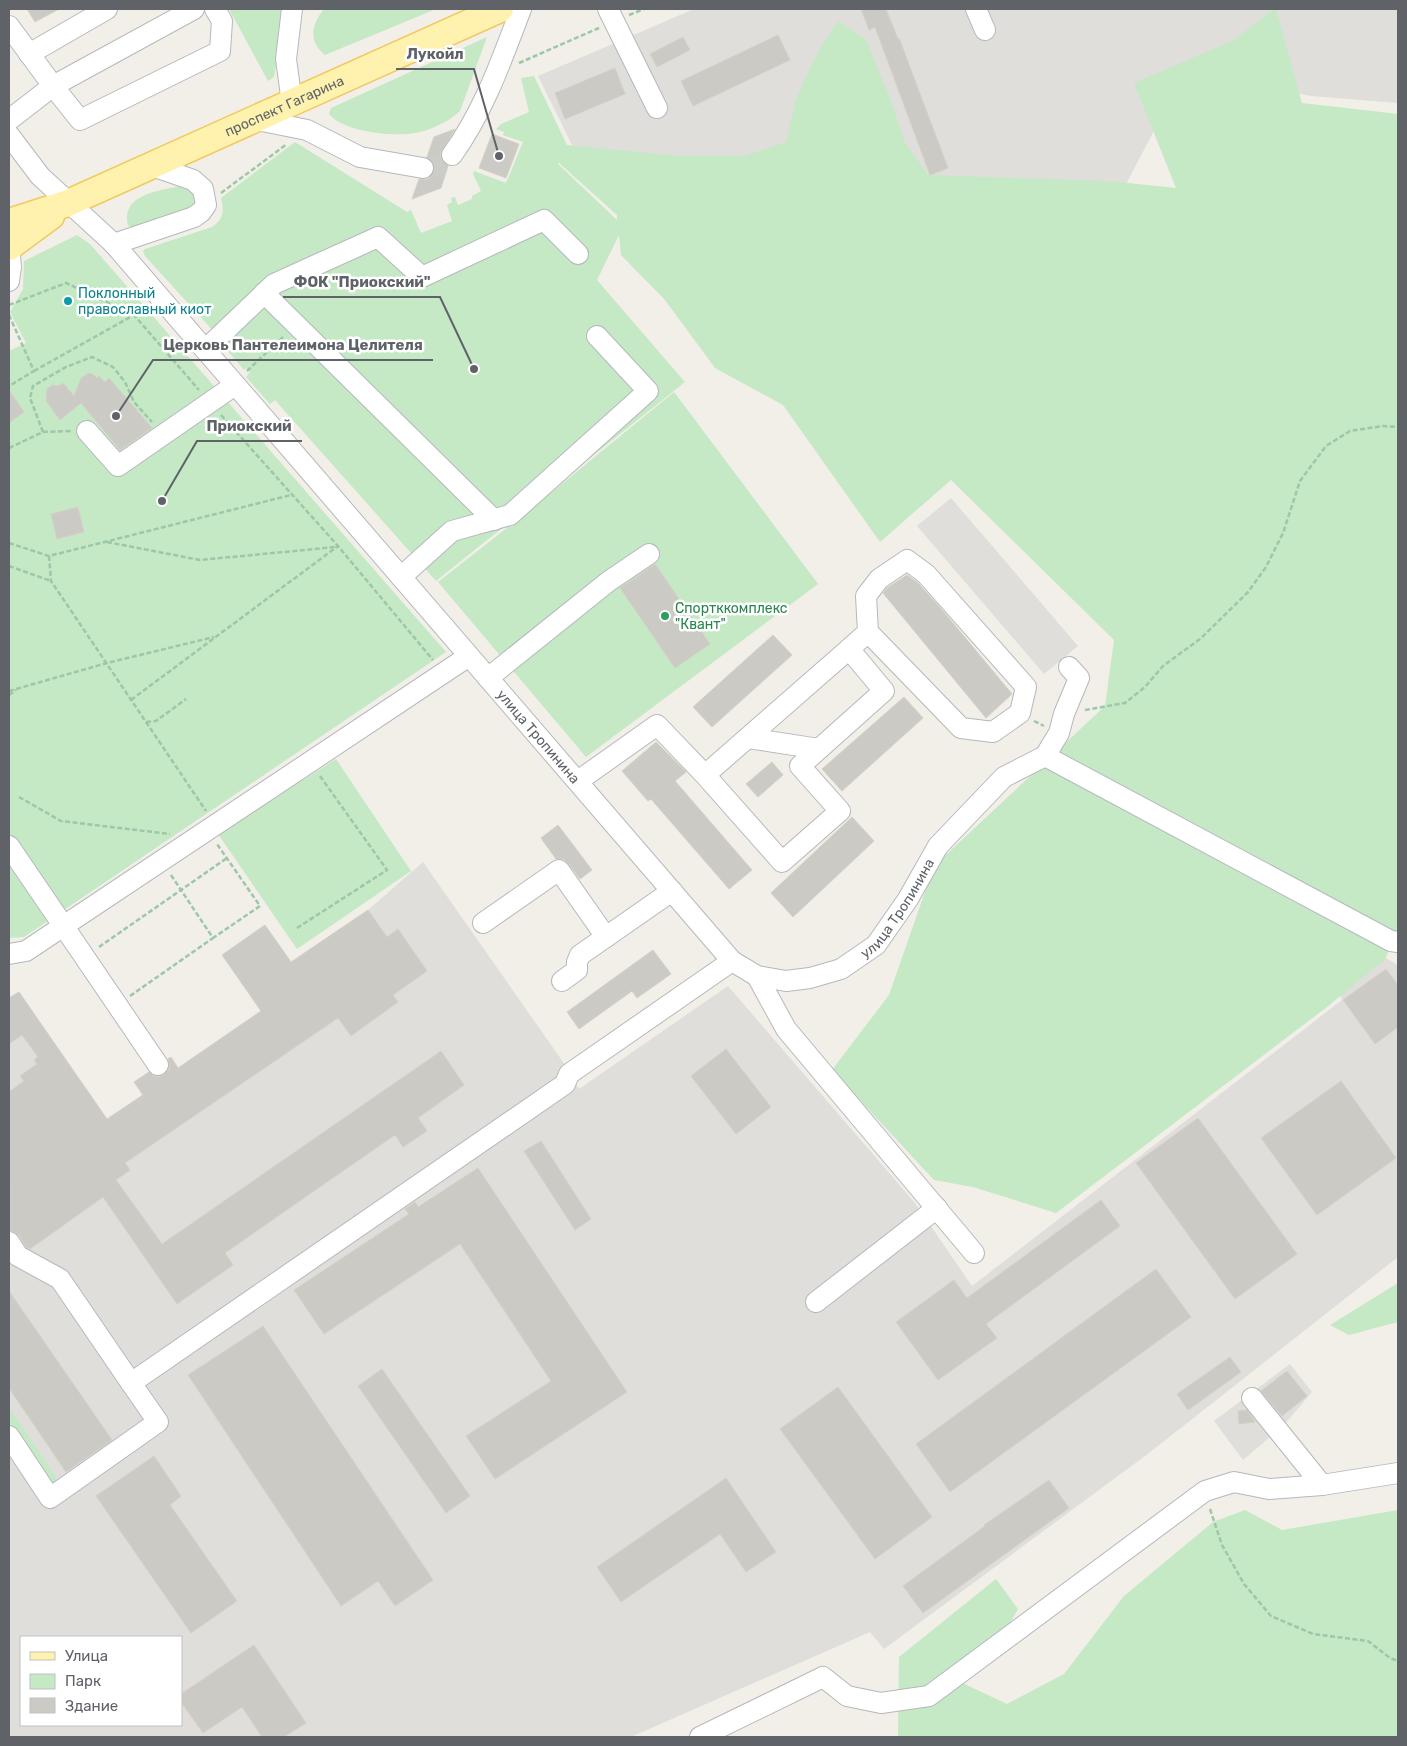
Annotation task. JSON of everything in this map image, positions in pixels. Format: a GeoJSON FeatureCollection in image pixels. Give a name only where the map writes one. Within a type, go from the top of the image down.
{"type":"FeatureCollection","features":[{"type":"Feature","properties":{"kind":"main road","name":"проспект Гагарина"},"geometry":{"type":"LineString","coordinates":[[9,240],[68,203],[253,118],[292,103],[500,9]]}},
{"type":"Feature","properties":{"kind":"street"},"geometry":{"type":"LineString","coordinates":[[29,54],[107,9]]}},
{"type":"Feature","properties":{"kind":"street"},"geometry":{"type":"LineString","coordinates":[[9,120],[53,86],[194,9]]}},
{"type":"Feature","properties":{"kind":"street"},"geometry":{"type":"LineString","coordinates":[[11,33],[80,120],[220,51],[222,21],[215,9]]}},
{"type":"Feature","properties":{"kind":"street"},"geometry":{"type":"LineString","coordinates":[[292,9],[286,59],[292,103]]}},
{"type":"Feature","properties":{"kind":"street"},"geometry":{"type":"LineString","coordinates":[[452,155],[465,138],[496,72],[521,9]]}},
{"type":"Feature","properties":{"kind":"street"},"geometry":{"type":"LineString","coordinates":[[976,9],[985,30]]}},
{"type":"Feature","properties":{"kind":"street"},"geometry":{"type":"LineString","coordinates":[[611,15],[657,108]]}},
{"type":"Feature","properties":{"kind":"street"},"geometry":{"type":"LineString","coordinates":[[253,118],[307,130],[360,157],[423,168]]}},
{"type":"Feature","properties":{"kind":"street","name":"улица Тропинина"},"geometry":{"type":"LineString","coordinates":[[9,135],[40,176],[114,244],[732,961],[757,976],[786,981],[810,978],[842,969],[876,945],[908,899],[938,846],[1004,777],[1045,756]]}},
{"type":"Feature","properties":{"kind":"street"},"geometry":{"type":"LineString","coordinates":[[114,244],[194,217],[206,205],[203,190],[193,180],[150,165]]}},
{"type":"Feature","properties":{"kind":"street"},"geometry":{"type":"LineString","coordinates":[[205,350],[274,284],[378,237],[422,277],[544,220],[578,254]]}},
{"type":"Feature","properties":{"kind":"street"},"geometry":{"type":"LineString","coordinates":[[9,240],[11,267],[9,281]]}},
{"type":"Feature","properties":{"kind":"street"},"geometry":{"type":"LineString","coordinates":[[264,293],[494,520]]}},
{"type":"Feature","properties":{"kind":"street"},"geometry":{"type":"LineString","coordinates":[[400,577],[452,532],[510,516],[648,391],[597,336]]}},
{"type":"Feature","properties":{"kind":"street"},"geometry":{"type":"LineString","coordinates":[[87,431],[118,466],[209,401],[235,385]]}},
{"type":"Feature","properties":{"kind":"street"},"geometry":{"type":"LineString","coordinates":[[488,678],[609,581],[649,554]]}},
{"type":"Feature","properties":{"kind":"street"},"geometry":{"type":"LineString","coordinates":[[907,560],[926,574],[1026,687],[1020,713],[993,732],[961,728],[868,632],[866,596],[879,579],[907,560]]}},
{"type":"Feature","properties":{"kind":"street"},"geometry":{"type":"LineString","coordinates":[[705,776],[868,632]]}},
{"type":"Feature","properties":{"kind":"street"},"geometry":{"type":"LineString","coordinates":[[578,781],[657,725],[782,862],[840,811],[800,766],[884,691],[849,649]]}},
{"type":"Feature","properties":{"kind":"street"},"geometry":{"type":"LineString","coordinates":[[9,954],[26,951],[469,656]]}},
{"type":"Feature","properties":{"kind":"street"},"geometry":{"type":"LineString","coordinates":[[1069,667],[1079,678],[1062,724],[1045,756],[1396,943]]}},
{"type":"Feature","properties":{"kind":"street"},"geometry":{"type":"LineString","coordinates":[[748,738],[819,749]]}},
{"type":"Feature","properties":{"kind":"street"},"geometry":{"type":"LineString","coordinates":[[9,846],[158,1065]]}},
{"type":"Feature","properties":{"kind":"street"},"geometry":{"type":"LineString","coordinates":[[483,923],[559,870],[606,937]]}},
{"type":"Feature","properties":{"kind":"street"},"geometry":{"type":"LineString","coordinates":[[562,981],[578,970],[577,962],[580,955],[672,891]]}},
{"type":"Feature","properties":{"kind":"street"},"geometry":{"type":"LineString","coordinates":[[131,1383],[565,1084],[569,1074],[732,961]]}},
{"type":"Feature","properties":{"kind":"street"},"geometry":{"type":"LineString","coordinates":[[757,976],[786,1029],[974,1253]]}},
{"type":"Feature","properties":{"kind":"street"},"geometry":{"type":"LineString","coordinates":[[816,1302],[937,1208]]}},
{"type":"Feature","properties":{"kind":"street"},"geometry":{"type":"LineString","coordinates":[[9,1242],[18,1256],[60,1279],[158,1422],[50,1498],[9,1436]]}},
{"type":"Feature","properties":{"kind":"street"},"geometry":{"type":"LineString","coordinates":[[1252,1398],[1322,1485]]}},
{"type":"Feature","properties":{"kind":"street"},"geometry":{"type":"LineString","coordinates":[[700,1737],[822,1677],[847,1696],[881,1703],[929,1696],[1204,1491],[1234,1482],[1269,1489],[1322,1485],[1398,1473]]}},
{"type":"Feature","properties":{"kind":"path"},"geometry":{"type":"LineString","coordinates":[[496,72],[611,15],[644,9]]}},
{"type":"Feature","properties":{"kind":"path"},"geometry":{"type":"LineString","coordinates":[[217,195],[307,130]]}},
{"type":"Feature","properties":{"kind":"path"},"geometry":{"type":"LineString","coordinates":[[9,305],[66,283],[134,315],[338,546],[444,672]]}},
{"type":"Feature","properties":{"kind":"path"},"geometry":{"type":"LineString","coordinates":[[9,315],[34,371]]}},
{"type":"Feature","properties":{"kind":"path"},"geometry":{"type":"LineString","coordinates":[[9,386],[134,315]]}},
{"type":"Feature","properties":{"kind":"path"},"geometry":{"type":"LineString","coordinates":[[235,385],[296,324]]}},
{"type":"Feature","properties":{"kind":"path"},"geometry":{"type":"LineString","coordinates":[[43,432],[30,398],[33,386],[66,367],[92,357],[113,366],[125,382],[134,402],[163,434]]}},
{"type":"Feature","properties":{"kind":"path"},"geometry":{"type":"LineString","coordinates":[[1020,713],[1038,723],[1062,724],[1125,703],[1146,687],[1163,666],[1200,639],[1248,592],[1266,567],[1283,533],[1300,481],[1326,446],[1350,431],[1383,426],[1398,427]]}},
{"type":"Feature","properties":{"kind":"path"},"geometry":{"type":"LineString","coordinates":[[9,448],[43,432],[87,431]]}},
{"type":"Feature","properties":{"kind":"path"},"geometry":{"type":"LineString","coordinates":[[9,543],[49,556],[291,495]]}},
{"type":"Feature","properties":{"kind":"path"},"geometry":{"type":"LineString","coordinates":[[105,542],[200,560],[338,546]]}},
{"type":"Feature","properties":{"kind":"path"},"geometry":{"type":"LineString","coordinates":[[131,700],[338,546]]}},
{"type":"Feature","properties":{"kind":"path"},"geometry":{"type":"LineString","coordinates":[[49,556],[51,581],[146,722],[207,831],[260,906],[117,1005]]}},
{"type":"Feature","properties":{"kind":"path"},"geometry":{"type":"LineString","coordinates":[[9,566],[51,581]]}},
{"type":"Feature","properties":{"kind":"path"},"geometry":{"type":"LineString","coordinates":[[9,691],[216,637]]}},
{"type":"Feature","properties":{"kind":"path"},"geometry":{"type":"LineString","coordinates":[[9,695],[18,688]]}},
{"type":"Feature","properties":{"kind":"path"},"geometry":{"type":"LineString","coordinates":[[146,722],[156,721],[186,699]]}},
{"type":"Feature","properties":{"kind":"path"},"geometry":{"type":"LineString","coordinates":[[297,928],[387,870],[309,761]]}},
{"type":"Feature","properties":{"kind":"path"},"geometry":{"type":"LineString","coordinates":[[19,797],[61,822],[207,831]]}},
{"type":"Feature","properties":{"kind":"path"},"geometry":{"type":"LineString","coordinates":[[84,958],[227,858]]}},
{"type":"Feature","properties":{"kind":"path"},"geometry":{"type":"LineString","coordinates":[[161,862],[213,938]]}},
{"type":"Feature","properties":{"kind":"path"},"geometry":{"type":"LineString","coordinates":[[1204,1491],[1222,1545],[1244,1584],[1271,1616],[1313,1634],[1368,1641],[1390,1658],[1398,1661]]}},
{"type":"Feature","properties":{"kind":"shaded area"},"geometry":{"type":"Polygon","coordinates":[[[694,9],[1398,9],[1398,103],[1311,96],[1185,71],[1122,192],[575,151],[538,76],[694,9]]]}},
{"type":"Feature","properties":{"kind":"shaded area"},"geometry":{"type":"Polygon","coordinates":[[[951,498],[1078,646],[1044,674],[917,526],[951,498]]]}},
{"type":"Feature","properties":{"kind":"shaded area"},"geometry":{"type":"Polygon","coordinates":[[[423,862],[563,1062],[579,1089],[728,986],[915,1203],[972,1286],[1342,1000],[1332,977],[1369,949],[1398,965],[1398,1257],[1149,1453],[884,1649],[870,1632],[631,1737],[9,1737],[9,998],[19,992],[107,1119],[142,1095],[134,1082],[171,1057],[178,1068],[261,1011],[222,955],[265,925],[291,962],[368,910],[423,862]]]}},
{"type":"Feature","properties":{"kind":"shaded area"},"geometry":{"type":"Polygon","coordinates":[[[1290,1364],[1312,1392],[1284,1425],[1243,1460],[1214,1421],[1290,1364]]]}},
{"type":"Feature","properties":{"kind":"green space"},"geometry":{"type":"Polygon","coordinates":[[[229,9],[285,9],[274,77],[268,81],[229,9]]]}},
{"type":"Feature","properties":{"kind":"green space"},"geometry":{"type":"Polygon","coordinates":[[[324,9],[436,9],[325,55],[316,44],[313,33],[316,21],[324,9]]]}},
{"type":"Feature","properties":{"kind":"green space"},"geometry":{"type":"Polygon","coordinates":[[[1276,9],[1302,103],[1398,114],[1398,934],[1396,934],[1385,959],[1327,1007],[1056,1213],[973,1187],[934,1180],[832,1070],[889,995],[934,866],[1105,706],[1114,640],[951,480],[880,542],[783,405],[715,368],[665,300],[621,255],[619,235],[597,280],[685,382],[436,581],[275,400],[270,404],[246,377],[250,372],[246,368],[244,370],[226,349],[227,346],[145,256],[143,251],[212,227],[221,218],[223,207],[221,198],[295,142],[407,212],[411,210],[421,233],[452,221],[447,205],[452,202],[451,198],[455,197],[458,205],[472,199],[472,196],[481,191],[473,174],[474,171],[506,183],[523,142],[503,135],[504,132],[496,129],[501,124],[529,112],[521,78],[534,76],[567,145],[679,156],[744,156],[786,142],[796,99],[819,50],[838,21],[866,40],[890,98],[904,141],[928,175],[1108,181],[1176,188],[1134,83],[1232,41],[1276,9]],[[559,163],[558,164],[617,220],[617,215],[559,163]]]}},
{"type":"Feature","properties":{"kind":"green space"},"geometry":{"type":"Polygon","coordinates":[[[487,37],[460,111],[439,125],[427,130],[406,134],[369,132],[346,125],[329,114],[331,108],[487,37]]]}},
{"type":"Feature","properties":{"kind":"green space"},"geometry":{"type":"Polygon","coordinates":[[[184,185],[196,189],[196,203],[191,208],[136,227],[131,228],[128,225],[127,214],[137,200],[154,192],[184,185]]]}},
{"type":"Feature","properties":{"kind":"green space"},"geometry":{"type":"Polygon","coordinates":[[[77,235],[90,244],[446,652],[24,937],[9,938],[9,351],[26,343],[10,312],[23,289],[24,261],[77,235]]]}},
{"type":"Feature","properties":{"kind":"green space"},"geometry":{"type":"Polygon","coordinates":[[[674,392],[818,584],[586,757],[438,582],[535,506],[674,392]]]}},
{"type":"Feature","properties":{"kind":"green space"},"geometry":{"type":"Polygon","coordinates":[[[336,759],[411,871],[297,949],[218,834],[336,759]]]}},
{"type":"Feature","properties":{"kind":"green space"},"geometry":{"type":"Polygon","coordinates":[[[1398,1283],[1398,1322],[1349,1335],[1330,1325],[1398,1283]]]}},
{"type":"Feature","properties":{"kind":"green space"},"geometry":{"type":"Polygon","coordinates":[[[9,1407],[55,1476],[57,1480],[55,1484],[52,1485],[9,1428],[9,1407]]]}},
{"type":"Feature","properties":{"kind":"green space"},"geometry":{"type":"Polygon","coordinates":[[[1245,1510],[1282,1530],[1398,1510],[1398,1737],[898,1737],[899,1657],[996,1579],[1018,1609],[1003,1635],[956,1680],[1007,1704],[1064,1674],[1124,1596],[1213,1522],[1245,1510]]]}},
{"type":"Feature","properties":{"kind":"building"},"geometry":{"type":"Polygon","coordinates":[[[27,9],[59,9],[35,22],[27,9]]]}},
{"type":"Feature","properties":{"kind":"building"},"geometry":{"type":"Polygon","coordinates":[[[861,9],[886,9],[899,38],[948,168],[930,175],[875,27],[869,30],[861,9]]]}},
{"type":"Feature","properties":{"kind":"building"},"geometry":{"type":"Polygon","coordinates":[[[778,35],[790,60],[693,106],[681,81],[778,35]]]}},
{"type":"Feature","properties":{"kind":"building"},"geometry":{"type":"Polygon","coordinates":[[[683,37],[690,50],[657,67],[650,54],[683,37]]]}},
{"type":"Feature","properties":{"kind":"building"},"geometry":{"type":"Polygon","coordinates":[[[615,68],[625,94],[565,119],[555,93],[615,68]]]}},
{"type":"Feature","properties":{"kind":"building"},"geometry":{"type":"Polygon","coordinates":[[[455,129],[440,154],[442,161],[448,166],[441,188],[412,199],[419,179],[428,179],[435,171],[434,163],[427,157],[434,137],[455,129]]]}},
{"type":"Feature","properties":{"kind":"building"},"geometry":{"type":"Polygon","coordinates":[[[492,134],[519,144],[506,178],[479,168],[492,134]]]}},
{"type":"Feature","properties":{"kind":"building"},"geometry":{"type":"Polygon","coordinates":[[[91,373],[97,378],[99,376],[105,382],[109,378],[152,428],[120,450],[81,403],[60,420],[46,401],[47,389],[52,385],[59,386],[63,383],[74,396],[81,378],[91,373]]]}},
{"type":"Feature","properties":{"kind":"building"},"geometry":{"type":"Polygon","coordinates":[[[9,390],[24,412],[9,423],[9,390]]]}},
{"type":"Feature","properties":{"kind":"building"},"geometry":{"type":"Polygon","coordinates":[[[78,507],[84,532],[57,539],[51,514],[78,507]]]}},
{"type":"Feature","properties":{"kind":"building","name":"Спортккомплекс \"Квант\""},"geometry":{"type":"Polygon","coordinates":[[[655,564],[710,644],[675,668],[620,588],[655,564]]]}},
{"type":"Feature","properties":{"kind":"building"},"geometry":{"type":"Polygon","coordinates":[[[907,575],[918,583],[943,611],[1012,694],[986,718],[883,593],[887,588],[907,575]]]}},
{"type":"Feature","properties":{"kind":"building"},"geometry":{"type":"Polygon","coordinates":[[[773,635],[792,655],[712,727],[693,707],[773,635]]]}},
{"type":"Feature","properties":{"kind":"building"},"geometry":{"type":"Polygon","coordinates":[[[904,697],[923,718],[842,791],[822,769],[904,697]]]}},
{"type":"Feature","properties":{"kind":"building"},"geometry":{"type":"Polygon","coordinates":[[[656,742],[686,772],[675,781],[752,870],[729,889],[651,799],[648,801],[622,771],[656,742]]]}},
{"type":"Feature","properties":{"kind":"building"},"geometry":{"type":"Polygon","coordinates":[[[772,762],[783,775],[758,797],[746,784],[772,762]]]}},
{"type":"Feature","properties":{"kind":"building"},"geometry":{"type":"Polygon","coordinates":[[[852,817],[874,841],[793,917],[771,893],[852,817]]]}},
{"type":"Feature","properties":{"kind":"building"},"geometry":{"type":"Polygon","coordinates":[[[558,825],[592,870],[580,879],[564,859],[556,859],[541,838],[558,825]]]}},
{"type":"Feature","properties":{"kind":"building"},"geometry":{"type":"Polygon","coordinates":[[[368,910],[387,937],[398,929],[427,971],[393,995],[398,1002],[351,1036],[338,1018],[125,1163],[130,1170],[116,1180],[162,1244],[441,1051],[464,1085],[418,1118],[427,1131],[403,1147],[395,1135],[327,1182],[225,1253],[233,1265],[177,1304],[103,1197],[30,1249],[26,1247],[19,1235],[10,1230],[9,1092],[24,1081],[20,1076],[37,1064],[34,1060],[38,1057],[22,1035],[9,1044],[9,998],[19,992],[107,1119],[143,1095],[134,1082],[149,1072],[153,1076],[158,1077],[165,1074],[169,1070],[168,1059],[171,1057],[178,1068],[261,1011],[222,955],[265,925],[291,962],[368,910]]]}},
{"type":"Feature","properties":{"kind":"building"},"geometry":{"type":"Polygon","coordinates":[[[653,950],[671,974],[637,998],[632,991],[579,1029],[567,1012],[653,950]]]}},
{"type":"Feature","properties":{"kind":"building"},"geometry":{"type":"Polygon","coordinates":[[[1386,969],[1398,985],[1398,1027],[1375,1044],[1343,1000],[1386,969]]]}},
{"type":"Feature","properties":{"kind":"building"},"geometry":{"type":"Polygon","coordinates":[[[726,1049],[771,1107],[736,1134],[691,1076],[726,1049]]]}},
{"type":"Feature","properties":{"kind":"building"},"geometry":{"type":"Polygon","coordinates":[[[1341,1081],[1396,1158],[1317,1215],[1261,1138],[1341,1081]]]}},
{"type":"Feature","properties":{"kind":"building"},"geometry":{"type":"Polygon","coordinates":[[[1198,1118],[1297,1254],[1235,1299],[1136,1163],[1198,1118]]]}},
{"type":"Feature","properties":{"kind":"building"},"geometry":{"type":"Polygon","coordinates":[[[541,1141],[591,1219],[575,1230],[524,1151],[541,1141]]]}},
{"type":"Feature","properties":{"kind":"building"},"geometry":{"type":"Polygon","coordinates":[[[478,1168],[627,1392],[495,1479],[466,1436],[551,1381],[460,1244],[324,1334],[294,1290],[409,1214],[405,1209],[415,1202],[418,1207],[478,1168]]]}},
{"type":"Feature","properties":{"kind":"building"},"geometry":{"type":"Polygon","coordinates":[[[1101,1200],[1120,1226],[986,1324],[997,1338],[938,1380],[896,1322],[954,1280],[967,1298],[1101,1200]]]}},
{"type":"Feature","properties":{"kind":"building"},"geometry":{"type":"Polygon","coordinates":[[[1156,1269],[1191,1317],[950,1492],[916,1444],[1156,1269]]]}},
{"type":"Feature","properties":{"kind":"building"},"geometry":{"type":"Polygon","coordinates":[[[9,1291],[112,1440],[66,1472],[9,1388],[9,1291]]]}},
{"type":"Feature","properties":{"kind":"building"},"geometry":{"type":"Polygon","coordinates":[[[263,1326],[433,1580],[395,1606],[378,1581],[341,1606],[188,1375],[263,1326]]]}},
{"type":"Feature","properties":{"kind":"building"},"geometry":{"type":"Polygon","coordinates":[[[1230,1357],[1241,1372],[1188,1410],[1177,1394],[1230,1357]]]}},
{"type":"Feature","properties":{"kind":"building"},"geometry":{"type":"Polygon","coordinates":[[[382,1369],[470,1496],[446,1513],[358,1386],[382,1369]]]}},
{"type":"Feature","properties":{"kind":"building"},"geometry":{"type":"Polygon","coordinates":[[[1287,1371],[1307,1396],[1282,1416],[1261,1391],[1287,1371]]]}},
{"type":"Feature","properties":{"kind":"building"},"geometry":{"type":"Polygon","coordinates":[[[838,1387],[932,1517],[875,1559],[780,1429],[838,1387]]]}},
{"type":"Feature","properties":{"kind":"building"},"geometry":{"type":"Polygon","coordinates":[[[1247,1410],[1255,1422],[1239,1424],[1238,1411],[1247,1410]]]}},
{"type":"Feature","properties":{"kind":"building"},"geometry":{"type":"Polygon","coordinates":[[[154,1456],[181,1496],[170,1505],[237,1601],[191,1633],[96,1496],[154,1456]]]}},
{"type":"Feature","properties":{"kind":"building"},"geometry":{"type":"Polygon","coordinates":[[[726,1478],[776,1552],[746,1572],[720,1534],[621,1602],[597,1567],[726,1478]]]}},
{"type":"Feature","properties":{"kind":"building"},"geometry":{"type":"Polygon","coordinates":[[[1049,1480],[1069,1508],[923,1613],[903,1586],[984,1525],[1049,1480]]]}},
{"type":"Feature","properties":{"kind":"building"},"geometry":{"type":"Polygon","coordinates":[[[254,1645],[306,1723],[284,1737],[262,1737],[242,1707],[203,1733],[182,1703],[182,1693],[254,1645]]]}},
{"type":"Feature","properties":{"kind":"tunnel"},"geometry":{"type":"LineString","coordinates":[[423,168],[439,165],[452,155]]}},
{"type":"Feature","properties":{"kind":"place","name":"Лукойл"},"geometry":{"type":"Point","coordinates":[499,156]}},
{"type":"Feature","properties":{"kind":"place","name":"Поклонный православный киот"},"geometry":{"type":"Point","coordinates":[68,301]}},
{"type":"Feature","properties":{"kind":"place","name":"ФОК \"Приокский\""},"geometry":{"type":"Point","coordinates":[474,369]}},
{"type":"Feature","properties":{"kind":"place","name":"Церковь Пантелеимона Целителя"},"geometry":{"type":"Point","coordinates":[116,416]}},
{"type":"Feature","properties":{"kind":"place","name":"Приокский"},"geometry":{"type":"Point","coordinates":[162,501]}},
{"type":"Feature","properties":{"kind":"place","name":"Спортккомплекс \"Квант\""},"geometry":{"type":"Point","coordinates":[665,616]}}]}
